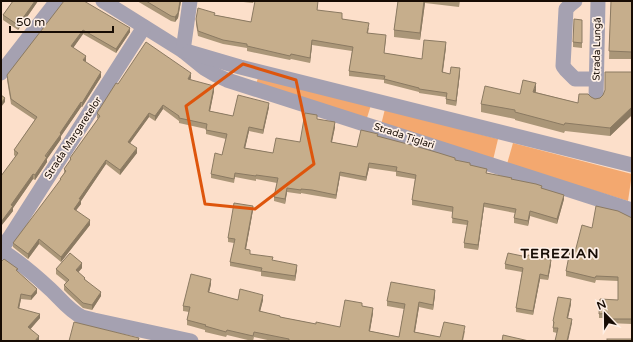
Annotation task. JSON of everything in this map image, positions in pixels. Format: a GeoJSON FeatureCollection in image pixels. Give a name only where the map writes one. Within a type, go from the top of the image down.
{"type":"FeatureCollection","features":[{"type":"Feature","properties":{"kind":"street"},"geometry":{"type":"LineString","coordinates":[[1,73],[57,1]]}},
{"type":"Feature","properties":{"kind":"street","name":"Strada Țiglari"},"geometry":{"type":"LineString","coordinates":[[103,1],[183,51],[204,68],[227,80],[632,210]]}},
{"type":"Feature","properties":{"kind":"street"},"geometry":{"type":"LineString","coordinates":[[183,51],[190,1]]}},
{"type":"Feature","properties":{"kind":"street"},"geometry":{"type":"LineString","coordinates":[[596,79],[575,79],[563,66],[566,9],[576,1],[598,3]]}},
{"type":"Feature","properties":{"kind":"street","name":"Strada Lungă"},"geometry":{"type":"LineString","coordinates":[[596,98],[598,3]]}},
{"type":"Feature","properties":{"kind":"street","name":"Strada Margaretelor"},"geometry":{"type":"LineString","coordinates":[[1,250],[144,27]]}},
{"type":"Feature","properties":{"kind":"street","name":"Strada Țiglari"},"geometry":{"type":"LineString","coordinates":[[183,51],[240,67],[632,165]]}},
{"type":"Feature","properties":{"kind":"street"},"geometry":{"type":"LineString","coordinates":[[1,250],[49,288],[67,306],[83,317],[153,337],[191,341]]}},
{"type":"Feature","properties":{"kind":"highlighted area"},"geometry":{"type":"Polygon","coordinates":[[[243,64],[296,80],[314,164],[255,209],[205,204],[186,106],[243,64]]]}},
{"type":"Feature","properties":{"kind":"shaded area"},"geometry":{"type":"Polygon","coordinates":[[[259,75],[371,105],[366,121],[255,87],[259,75]]]}},
{"type":"Feature","properties":{"kind":"shaded area"},"geometry":{"type":"Polygon","coordinates":[[[385,109],[498,139],[493,160],[381,125],[385,109]]]}},
{"type":"Feature","properties":{"kind":"shaded area"},"geometry":{"type":"Polygon","coordinates":[[[513,143],[632,174],[628,201],[507,164],[513,143]]]}},
{"type":"Feature","properties":{"kind":"building"},"geometry":{"type":"Polygon","coordinates":[[[13,1],[35,1],[18,25],[3,15],[13,1]]]}},
{"type":"Feature","properties":{"kind":"building"},"geometry":{"type":"Polygon","coordinates":[[[64,1],[84,1],[130,28],[116,49],[83,30],[71,46],[86,56],[83,60],[101,72],[82,103],[81,102],[45,156],[47,157],[35,175],[33,174],[1,222],[1,176],[18,153],[14,150],[37,117],[11,99],[7,75],[64,1]]]}},
{"type":"Feature","properties":{"kind":"building"},"geometry":{"type":"Polygon","coordinates":[[[146,1],[180,1],[178,13],[175,17],[171,16],[146,1]]]}},
{"type":"Feature","properties":{"kind":"building"},"geometry":{"type":"Polygon","coordinates":[[[255,1],[318,1],[317,10],[342,13],[342,19],[369,23],[367,33],[386,35],[384,53],[422,59],[424,40],[446,42],[442,72],[450,74],[451,67],[460,68],[456,101],[446,99],[447,93],[419,89],[384,79],[385,76],[349,71],[353,47],[312,40],[310,58],[291,54],[290,56],[247,46],[247,44],[223,40],[198,31],[196,19],[198,8],[215,13],[214,15],[251,22],[255,1]]]}},
{"type":"Feature","properties":{"kind":"building"},"geometry":{"type":"Polygon","coordinates":[[[398,1],[424,1],[420,33],[394,30],[398,1]]]}},
{"type":"Feature","properties":{"kind":"building"},"geometry":{"type":"Polygon","coordinates":[[[611,1],[632,1],[632,52],[609,51],[611,1]]]}},
{"type":"Feature","properties":{"kind":"building"},"geometry":{"type":"Polygon","coordinates":[[[574,19],[582,20],[582,43],[573,42],[574,19]]]}},
{"type":"Feature","properties":{"kind":"building"},"geometry":{"type":"Polygon","coordinates":[[[146,42],[191,73],[188,79],[214,86],[209,111],[233,116],[238,95],[269,103],[263,130],[249,127],[244,148],[273,153],[276,138],[300,142],[305,113],[317,115],[317,119],[335,122],[331,142],[357,147],[361,130],[455,158],[455,160],[470,163],[470,165],[487,169],[486,173],[536,184],[542,186],[541,188],[564,195],[557,219],[530,211],[528,221],[514,218],[516,209],[484,203],[478,245],[464,243],[468,221],[452,218],[453,207],[412,200],[416,175],[396,171],[397,167],[369,163],[366,177],[340,172],[336,195],[312,190],[287,188],[285,199],[274,197],[278,178],[235,173],[234,179],[211,174],[215,153],[222,155],[227,134],[206,130],[207,124],[179,118],[179,116],[163,105],[155,116],[149,113],[128,142],[137,148],[120,170],[106,160],[79,199],[81,199],[74,209],[90,220],[61,257],[39,239],[28,254],[13,243],[61,179],[66,171],[64,169],[71,159],[70,158],[100,116],[97,113],[116,83],[118,84],[146,42]]]}},
{"type":"Feature","properties":{"kind":"building"},"geometry":{"type":"Polygon","coordinates":[[[605,72],[632,72],[632,107],[610,128],[565,123],[564,125],[515,112],[515,110],[481,104],[485,86],[520,94],[523,80],[536,83],[533,92],[578,103],[579,94],[588,94],[595,99],[600,98],[605,90],[605,72]]]}},
{"type":"Feature","properties":{"kind":"building"},"geometry":{"type":"Polygon","coordinates":[[[1,95],[5,98],[1,103],[1,95]]]}},
{"type":"Feature","properties":{"kind":"building"},"geometry":{"type":"Polygon","coordinates":[[[234,203],[253,206],[245,249],[250,250],[250,254],[273,257],[272,260],[297,265],[295,276],[261,271],[262,268],[230,262],[235,239],[228,238],[234,203]]]}},
{"type":"Feature","properties":{"kind":"building"},"geometry":{"type":"Polygon","coordinates":[[[596,206],[618,211],[632,218],[632,319],[608,319],[608,313],[599,314],[600,299],[618,300],[618,277],[596,276],[595,278],[566,271],[570,251],[575,252],[582,225],[592,228],[596,206]]]}},
{"type":"Feature","properties":{"kind":"building"},"geometry":{"type":"Polygon","coordinates":[[[70,253],[82,263],[76,270],[85,278],[84,279],[101,292],[92,305],[83,303],[64,285],[69,280],[56,269],[70,253]]]}},
{"type":"Feature","properties":{"kind":"building"},"geometry":{"type":"Polygon","coordinates":[[[508,253],[527,257],[528,255],[551,260],[548,276],[540,274],[533,311],[516,308],[523,268],[505,264],[508,253]]]}},
{"type":"Feature","properties":{"kind":"building"},"geometry":{"type":"Polygon","coordinates":[[[4,259],[18,269],[16,270],[37,289],[31,296],[21,294],[18,308],[40,314],[28,327],[39,336],[35,341],[1,341],[1,262],[4,259]]]}},
{"type":"Feature","properties":{"kind":"building"},"geometry":{"type":"Polygon","coordinates":[[[191,274],[211,279],[208,292],[238,300],[240,289],[263,295],[259,311],[316,324],[316,322],[340,327],[345,300],[362,303],[362,306],[373,308],[369,331],[399,337],[405,304],[387,301],[391,282],[435,290],[433,305],[419,302],[414,332],[440,337],[444,322],[465,326],[462,341],[289,341],[289,339],[254,332],[253,336],[227,330],[226,332],[187,320],[190,307],[183,306],[191,274]]]}},
{"type":"Feature","properties":{"kind":"building"},"geometry":{"type":"Polygon","coordinates":[[[558,297],[571,299],[567,318],[572,319],[567,341],[555,341],[558,328],[553,328],[553,321],[558,297]]]}},
{"type":"Feature","properties":{"kind":"building"},"geometry":{"type":"Polygon","coordinates":[[[74,322],[139,338],[138,341],[69,341],[74,322]]]}},
{"type":"Feature","properties":{"kind":"building"},"geometry":{"type":"Polygon","coordinates":[[[503,335],[529,341],[502,341],[503,335]]]}},
{"type":"Feature","properties":{"kind":"building"},"geometry":{"type":"Polygon","coordinates":[[[607,339],[632,339],[632,341],[607,341],[607,339]]]}},
{"type":"Feature","properties":{"kind":"district","name":"TEREZIAN"},"geometry":{"type":"Point","coordinates":[560,253]}}]}
